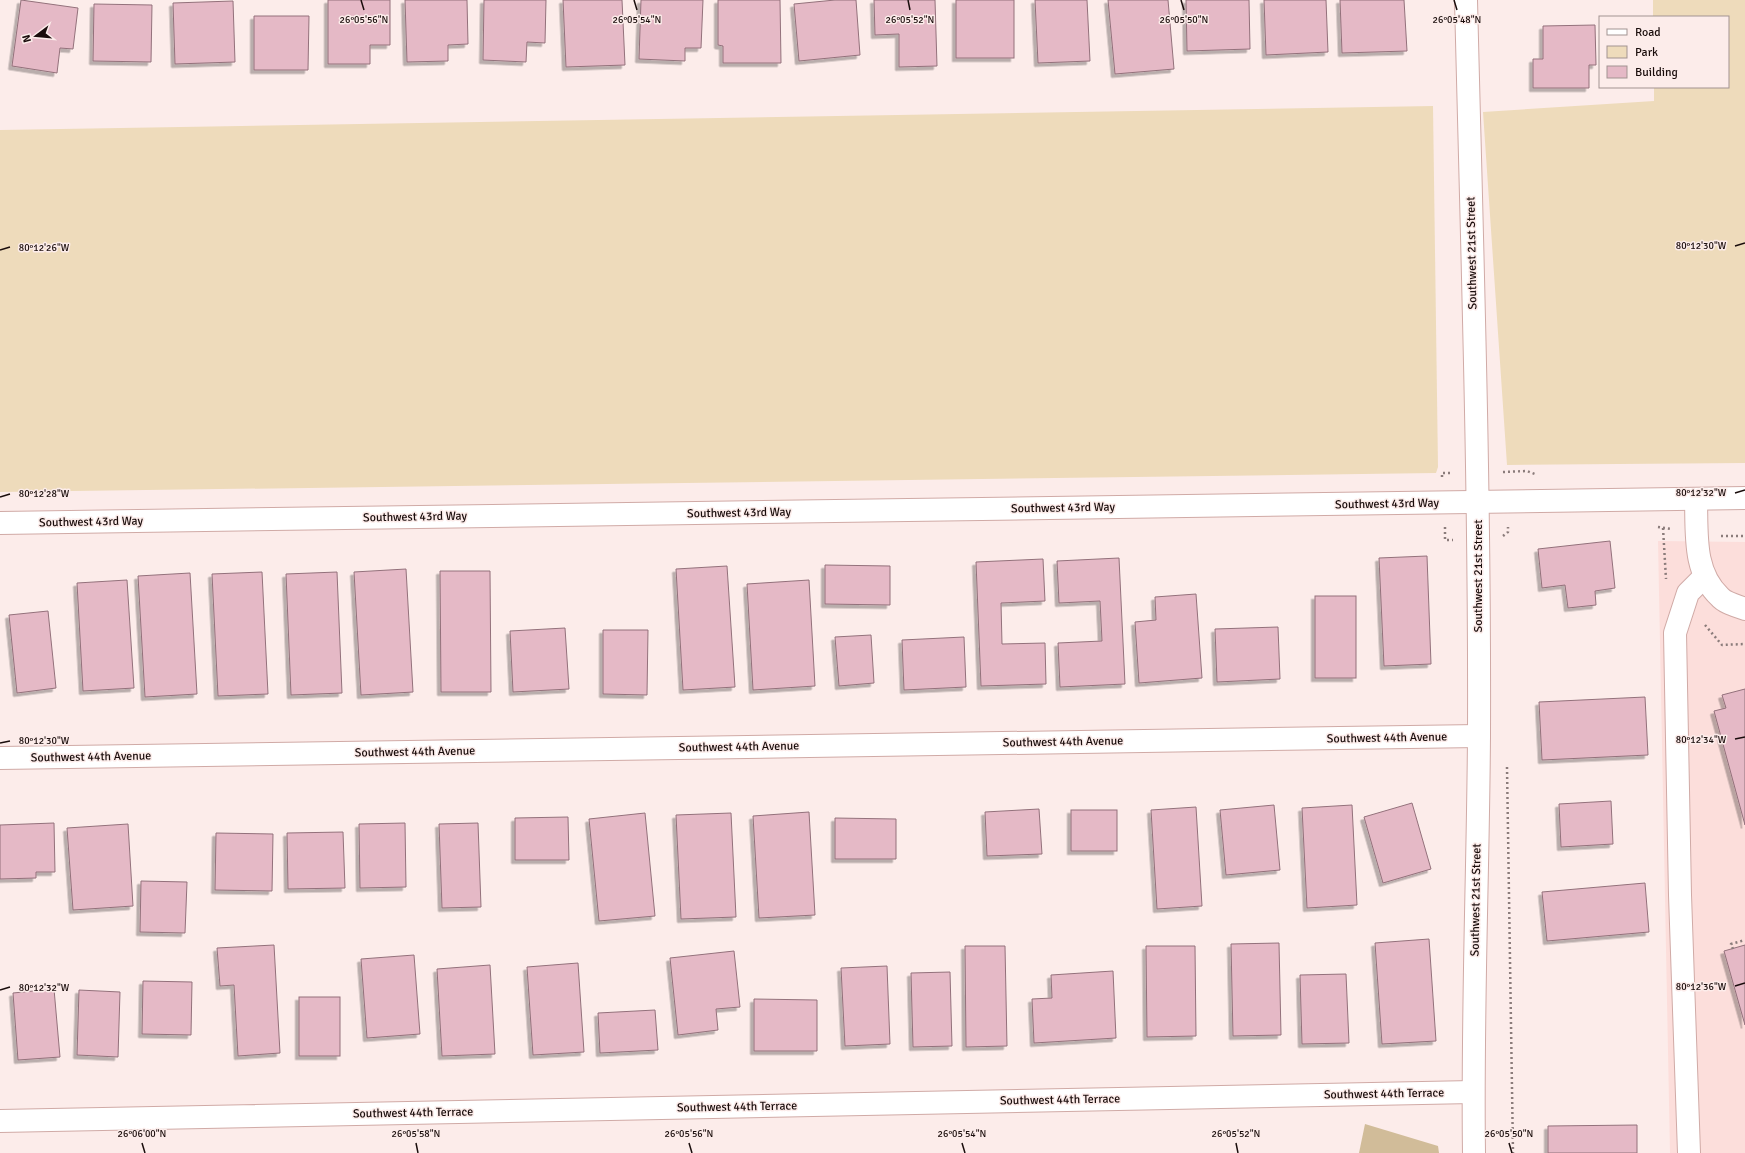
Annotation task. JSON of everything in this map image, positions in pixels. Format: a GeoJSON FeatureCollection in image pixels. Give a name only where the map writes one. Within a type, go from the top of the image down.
{"type":"FeatureCollection","features":[{"type":"Feature","properties":{"kind":"street","name":"Southwest 21st Street"},"geometry":{"type":"LineString","coordinates":[[1466,0],[1477,502],[1479,736],[1473,1092],[1474,1153]]}},
{"type":"Feature","properties":{"kind":"street"},"geometry":{"type":"LineString","coordinates":[[1477,502],[1745,498]]}},
{"type":"Feature","properties":{"kind":"street"},"geometry":{"type":"LineString","coordinates":[[1696,499],[1697,547],[1704,577],[1721,598],[1745,609]]}},
{"type":"Feature","properties":{"kind":"street","name":"Southwest 43rd Way"},"geometry":{"type":"LineString","coordinates":[[0,523],[1477,502]]}},
{"type":"Feature","properties":{"kind":"street"},"geometry":{"type":"LineString","coordinates":[[1689,1153],[1680,895],[1675,633],[1688,593],[1704,577]]}},
{"type":"Feature","properties":{"kind":"street","name":"Southwest 44th Avenue"},"geometry":{"type":"LineString","coordinates":[[0,758],[1479,736]]}},
{"type":"Feature","properties":{"kind":"street","name":"Southwest 44th Terrace"},"geometry":{"type":"LineString","coordinates":[[0,1121],[1473,1092]]}},
{"type":"Feature","properties":{"kind":"path"},"geometry":{"type":"LineString","coordinates":[[1663,528],[1666,580],[1722,645],[1745,644]]}},
{"type":"Feature","properties":{"kind":"path"},"geometry":{"type":"LineString","coordinates":[[1507,766],[1513,1153]]}},
{"type":"Feature","properties":{"kind":"path"},"geometry":{"type":"LineString","coordinates":[[1733,949],[1731,944],[1745,940]]}},
{"type":"Feature","properties":{"kind":"shaded area"},"geometry":{"type":"Polygon","coordinates":[[[1658,541],[1745,542],[1745,1153],[1670,1153],[1658,541]]]}},
{"type":"Feature","properties":{"kind":"shaded area"},"geometry":{"type":"Polygon","coordinates":[[[1365,1124],[1438,1146],[1439,1153],[1359,1153],[1365,1124]]]}},
{"type":"Feature","properties":{"kind":"green space"},"geometry":{"type":"Polygon","coordinates":[[[1653,0],[1745,0],[1745,463],[1507,465],[1483,112],[1654,101],[1654,88],[1729,88],[1729,16],[1653,16],[1653,0]]]}},
{"type":"Feature","properties":{"kind":"green space"},"geometry":{"type":"Polygon","coordinates":[[[1433,106],[1438,467],[1436,473],[0,492],[0,130],[1433,106]]]}},
{"type":"Feature","properties":{"kind":"building"},"geometry":{"type":"Polygon","coordinates":[[[21,0],[78,8],[73,49],[60,48],[57,73],[12,66],[21,0]]]}},
{"type":"Feature","properties":{"kind":"building"},"geometry":{"type":"Polygon","coordinates":[[[328,0],[390,0],[390,45],[370,45],[370,64],[328,64],[328,0]]]}},
{"type":"Feature","properties":{"kind":"building"},"geometry":{"type":"Polygon","coordinates":[[[405,0],[467,0],[468,44],[448,45],[448,61],[407,62],[405,0]]]}},
{"type":"Feature","properties":{"kind":"building"},"geometry":{"type":"Polygon","coordinates":[[[484,0],[546,0],[545,43],[527,42],[526,62],[483,60],[484,0]]]}},
{"type":"Feature","properties":{"kind":"building"},"geometry":{"type":"Polygon","coordinates":[[[563,0],[622,0],[625,65],[566,67],[563,0]]]}},
{"type":"Feature","properties":{"kind":"building"},"geometry":{"type":"Polygon","coordinates":[[[641,0],[703,0],[701,48],[685,48],[685,61],[639,59],[641,0]]]}},
{"type":"Feature","properties":{"kind":"building"},"geometry":{"type":"Polygon","coordinates":[[[718,0],[780,0],[781,63],[723,63],[723,46],[718,45],[718,0]]]}},
{"type":"Feature","properties":{"kind":"building"},"geometry":{"type":"Polygon","coordinates":[[[835,0],[856,0],[860,55],[799,61],[794,4],[835,0]]]}},
{"type":"Feature","properties":{"kind":"building"},"geometry":{"type":"Polygon","coordinates":[[[874,0],[935,0],[937,66],[899,67],[899,34],[875,35],[874,0]]]}},
{"type":"Feature","properties":{"kind":"building"},"geometry":{"type":"Polygon","coordinates":[[[956,0],[1014,0],[1014,58],[956,58],[956,0]]]}},
{"type":"Feature","properties":{"kind":"building"},"geometry":{"type":"Polygon","coordinates":[[[1035,0],[1087,0],[1090,61],[1038,63],[1035,0]]]}},
{"type":"Feature","properties":{"kind":"building"},"geometry":{"type":"Polygon","coordinates":[[[1108,0],[1168,0],[1174,69],[1115,74],[1108,0]]]}},
{"type":"Feature","properties":{"kind":"building"},"geometry":{"type":"Polygon","coordinates":[[[1186,0],[1249,0],[1250,49],[1187,51],[1186,0]]]}},
{"type":"Feature","properties":{"kind":"building"},"geometry":{"type":"Polygon","coordinates":[[[1264,0],[1326,0],[1328,52],[1266,55],[1264,0]]]}},
{"type":"Feature","properties":{"kind":"building"},"geometry":{"type":"Polygon","coordinates":[[[1340,0],[1404,0],[1407,51],[1342,53],[1340,0]]]}},
{"type":"Feature","properties":{"kind":"building"},"geometry":{"type":"Polygon","coordinates":[[[233,1],[235,62],[175,64],[173,3],[233,1]]]}},
{"type":"Feature","properties":{"kind":"building"},"geometry":{"type":"Polygon","coordinates":[[[94,4],[152,5],[151,62],[93,61],[94,4]]]}},
{"type":"Feature","properties":{"kind":"building"},"geometry":{"type":"Polygon","coordinates":[[[254,16],[309,16],[308,70],[254,70],[254,16]]]}},
{"type":"Feature","properties":{"kind":"building"},"geometry":{"type":"Polygon","coordinates":[[[1595,25],[1596,65],[1589,65],[1589,88],[1533,88],[1533,59],[1543,59],[1543,26],[1595,25]]]}},
{"type":"Feature","properties":{"kind":"building"},"geometry":{"type":"Polygon","coordinates":[[[1610,541],[1615,588],[1595,591],[1596,605],[1568,608],[1565,585],[1542,588],[1538,549],[1610,541]]]}},
{"type":"Feature","properties":{"kind":"building"},"geometry":{"type":"Polygon","coordinates":[[[1427,556],[1431,664],[1384,666],[1379,558],[1427,556]]]}},
{"type":"Feature","properties":{"kind":"building"},"geometry":{"type":"Polygon","coordinates":[[[1119,558],[1125,684],[1060,687],[1058,643],[1102,641],[1100,601],[1059,603],[1057,561],[1119,558]]]}},
{"type":"Feature","properties":{"kind":"building"},"geometry":{"type":"Polygon","coordinates":[[[1043,559],[1045,601],[1001,603],[1002,644],[1045,643],[1046,684],[981,686],[976,562],[1043,559]]]}},
{"type":"Feature","properties":{"kind":"building"},"geometry":{"type":"Polygon","coordinates":[[[825,565],[890,566],[890,605],[825,604],[825,565]]]}},
{"type":"Feature","properties":{"kind":"building"},"geometry":{"type":"Polygon","coordinates":[[[727,566],[735,687],[683,690],[676,569],[727,566]]]}},
{"type":"Feature","properties":{"kind":"building"},"geometry":{"type":"Polygon","coordinates":[[[406,569],[413,692],[361,695],[354,572],[406,569]]]}},
{"type":"Feature","properties":{"kind":"building"},"geometry":{"type":"Polygon","coordinates":[[[440,571],[490,571],[491,692],[441,692],[440,571]]]}},
{"type":"Feature","properties":{"kind":"building"},"geometry":{"type":"Polygon","coordinates":[[[262,572],[268,694],[218,696],[212,574],[262,572]]]}},
{"type":"Feature","properties":{"kind":"building"},"geometry":{"type":"Polygon","coordinates":[[[337,572],[342,693],[291,695],[286,574],[337,572]]]}},
{"type":"Feature","properties":{"kind":"building"},"geometry":{"type":"Polygon","coordinates":[[[190,573],[197,694],[145,697],[138,576],[190,573]]]}},
{"type":"Feature","properties":{"kind":"building"},"geometry":{"type":"Polygon","coordinates":[[[127,580],[134,688],[83,691],[77,583],[127,580]]]}},
{"type":"Feature","properties":{"kind":"building"},"geometry":{"type":"Polygon","coordinates":[[[809,580],[815,686],[753,690],[747,584],[809,580]]]}},
{"type":"Feature","properties":{"kind":"building"},"geometry":{"type":"Polygon","coordinates":[[[1196,594],[1202,678],[1139,683],[1135,622],[1156,620],[1155,597],[1196,594]]]}},
{"type":"Feature","properties":{"kind":"building"},"geometry":{"type":"Polygon","coordinates":[[[1315,596],[1356,596],[1356,678],[1315,678],[1315,596]]]}},
{"type":"Feature","properties":{"kind":"building"},"geometry":{"type":"Polygon","coordinates":[[[48,611],[56,688],[17,693],[9,615],[48,611]]]}},
{"type":"Feature","properties":{"kind":"building"},"geometry":{"type":"Polygon","coordinates":[[[1278,627],[1280,679],[1217,682],[1215,629],[1278,627]]]}},
{"type":"Feature","properties":{"kind":"building"},"geometry":{"type":"Polygon","coordinates":[[[565,628],[569,689],[513,692],[510,631],[565,628]]]}},
{"type":"Feature","properties":{"kind":"building"},"geometry":{"type":"Polygon","coordinates":[[[603,630],[648,630],[647,695],[603,694],[603,630]]]}},
{"type":"Feature","properties":{"kind":"building"},"geometry":{"type":"Polygon","coordinates":[[[871,635],[874,683],[839,686],[835,637],[871,635]]]}},
{"type":"Feature","properties":{"kind":"building"},"geometry":{"type":"Polygon","coordinates":[[[964,637],[966,687],[904,690],[902,640],[964,637]]]}},
{"type":"Feature","properties":{"kind":"building"},"geometry":{"type":"Polygon","coordinates":[[[1745,689],[1745,825],[1714,711],[1726,708],[1722,695],[1745,689]]]}},
{"type":"Feature","properties":{"kind":"building"},"geometry":{"type":"Polygon","coordinates":[[[1645,697],[1648,755],[1542,760],[1539,702],[1645,697]]]}},
{"type":"Feature","properties":{"kind":"building"},"geometry":{"type":"Polygon","coordinates":[[[1611,801],[1613,844],[1561,847],[1559,804],[1611,801]]]}},
{"type":"Feature","properties":{"kind":"building"},"geometry":{"type":"Polygon","coordinates":[[[1412,803],[1431,869],[1383,883],[1364,817],[1412,803]]]}},
{"type":"Feature","properties":{"kind":"building"},"geometry":{"type":"Polygon","coordinates":[[[1274,805],[1280,870],[1226,875],[1220,810],[1274,805]]]}},
{"type":"Feature","properties":{"kind":"building"},"geometry":{"type":"Polygon","coordinates":[[[1352,805],[1357,905],[1307,908],[1302,808],[1352,805]]]}},
{"type":"Feature","properties":{"kind":"building"},"geometry":{"type":"Polygon","coordinates":[[[1196,807],[1202,906],[1157,909],[1151,810],[1196,807]]]}},
{"type":"Feature","properties":{"kind":"building"},"geometry":{"type":"Polygon","coordinates":[[[1039,809],[1042,854],[987,856],[985,812],[1039,809]]]}},
{"type":"Feature","properties":{"kind":"building"},"geometry":{"type":"Polygon","coordinates":[[[1071,810],[1117,810],[1117,851],[1071,851],[1071,810]]]}},
{"type":"Feature","properties":{"kind":"building"},"geometry":{"type":"Polygon","coordinates":[[[809,812],[815,915],[759,918],[753,816],[809,812]]]}},
{"type":"Feature","properties":{"kind":"building"},"geometry":{"type":"Polygon","coordinates":[[[645,813],[655,916],[599,921],[589,819],[645,813]]]}},
{"type":"Feature","properties":{"kind":"building"},"geometry":{"type":"Polygon","coordinates":[[[731,813],[736,917],[681,919],[676,815],[731,813]]]}},
{"type":"Feature","properties":{"kind":"building"},"geometry":{"type":"Polygon","coordinates":[[[568,817],[569,860],[515,860],[515,818],[568,817]]]}},
{"type":"Feature","properties":{"kind":"building"},"geometry":{"type":"Polygon","coordinates":[[[835,818],[896,819],[896,859],[835,859],[835,818]]]}},
{"type":"Feature","properties":{"kind":"building"},"geometry":{"type":"Polygon","coordinates":[[[54,823],[55,872],[36,872],[36,878],[0,879],[0,825],[54,823]]]}},
{"type":"Feature","properties":{"kind":"building"},"geometry":{"type":"Polygon","coordinates":[[[405,823],[406,887],[360,888],[359,824],[405,823]]]}},
{"type":"Feature","properties":{"kind":"building"},"geometry":{"type":"Polygon","coordinates":[[[478,823],[481,907],[442,908],[439,824],[478,823]]]}},
{"type":"Feature","properties":{"kind":"building"},"geometry":{"type":"Polygon","coordinates":[[[128,824],[133,906],[73,910],[67,828],[128,824]]]}},
{"type":"Feature","properties":{"kind":"building"},"geometry":{"type":"Polygon","coordinates":[[[343,832],[345,888],[288,889],[287,833],[343,832]]]}},
{"type":"Feature","properties":{"kind":"building"},"geometry":{"type":"Polygon","coordinates":[[[216,833],[273,834],[272,891],[215,890],[216,833]]]}},
{"type":"Feature","properties":{"kind":"building"},"geometry":{"type":"Polygon","coordinates":[[[141,881],[187,882],[185,933],[140,932],[141,881]]]}},
{"type":"Feature","properties":{"kind":"building"},"geometry":{"type":"Polygon","coordinates":[[[1645,883],[1649,932],[1547,941],[1542,892],[1645,883]]]}},
{"type":"Feature","properties":{"kind":"building"},"geometry":{"type":"Polygon","coordinates":[[[1429,939],[1436,1041],[1382,1044],[1375,943],[1429,939]]]}},
{"type":"Feature","properties":{"kind":"building"},"geometry":{"type":"Polygon","coordinates":[[[1279,943],[1281,1035],[1233,1036],[1231,944],[1279,943]]]}},
{"type":"Feature","properties":{"kind":"building"},"geometry":{"type":"Polygon","coordinates":[[[274,945],[280,1053],[238,1056],[234,985],[220,986],[217,948],[274,945]]]}},
{"type":"Feature","properties":{"kind":"building"},"geometry":{"type":"Polygon","coordinates":[[[1745,945],[1745,1025],[1724,951],[1745,945]]]}},
{"type":"Feature","properties":{"kind":"building"},"geometry":{"type":"Polygon","coordinates":[[[965,946],[1005,946],[1007,1046],[966,1047],[965,946]]]}},
{"type":"Feature","properties":{"kind":"building"},"geometry":{"type":"Polygon","coordinates":[[[1146,946],[1195,946],[1196,1036],[1147,1037],[1146,946]]]}},
{"type":"Feature","properties":{"kind":"building"},"geometry":{"type":"Polygon","coordinates":[[[734,951],[740,1007],[716,1009],[718,1030],[678,1035],[670,958],[734,951]]]}},
{"type":"Feature","properties":{"kind":"building"},"geometry":{"type":"Polygon","coordinates":[[[414,955],[420,1034],[367,1038],[361,959],[414,955]]]}},
{"type":"Feature","properties":{"kind":"building"},"geometry":{"type":"Polygon","coordinates":[[[578,963],[584,1052],[533,1055],[527,967],[578,963]]]}},
{"type":"Feature","properties":{"kind":"building"},"geometry":{"type":"Polygon","coordinates":[[[490,965],[495,1054],[442,1056],[437,969],[490,965]]]}},
{"type":"Feature","properties":{"kind":"building"},"geometry":{"type":"Polygon","coordinates":[[[887,966],[890,1044],[845,1046],[841,968],[887,966]]]}},
{"type":"Feature","properties":{"kind":"building"},"geometry":{"type":"Polygon","coordinates":[[[1113,971],[1116,1038],[1034,1043],[1032,999],[1052,998],[1051,975],[1113,971]]]}},
{"type":"Feature","properties":{"kind":"building"},"geometry":{"type":"Polygon","coordinates":[[[950,972],[952,1046],[913,1047],[911,973],[950,972]]]}},
{"type":"Feature","properties":{"kind":"building"},"geometry":{"type":"Polygon","coordinates":[[[1346,974],[1349,1043],[1302,1044],[1300,975],[1346,974]]]}},
{"type":"Feature","properties":{"kind":"building"},"geometry":{"type":"Polygon","coordinates":[[[143,981],[192,982],[191,1035],[142,1034],[143,981]]]}},
{"type":"Feature","properties":{"kind":"building"},"geometry":{"type":"Polygon","coordinates":[[[54,989],[60,1057],[18,1060],[13,993],[54,989]]]}},
{"type":"Feature","properties":{"kind":"building"},"geometry":{"type":"Polygon","coordinates":[[[79,990],[120,992],[118,1057],[77,1055],[79,990]]]}},
{"type":"Feature","properties":{"kind":"building"},"geometry":{"type":"Polygon","coordinates":[[[299,997],[340,997],[340,1056],[299,1056],[299,997]]]}},
{"type":"Feature","properties":{"kind":"building"},"geometry":{"type":"Polygon","coordinates":[[[754,999],[817,1000],[817,1051],[754,1051],[754,999]]]}},
{"type":"Feature","properties":{"kind":"building"},"geometry":{"type":"Polygon","coordinates":[[[655,1010],[658,1050],[600,1053],[598,1013],[655,1010]]]}},
{"type":"Feature","properties":{"kind":"building"},"geometry":{"type":"Polygon","coordinates":[[[1637,1125],[1637,1153],[1548,1153],[1548,1126],[1637,1125]]]}}]}
